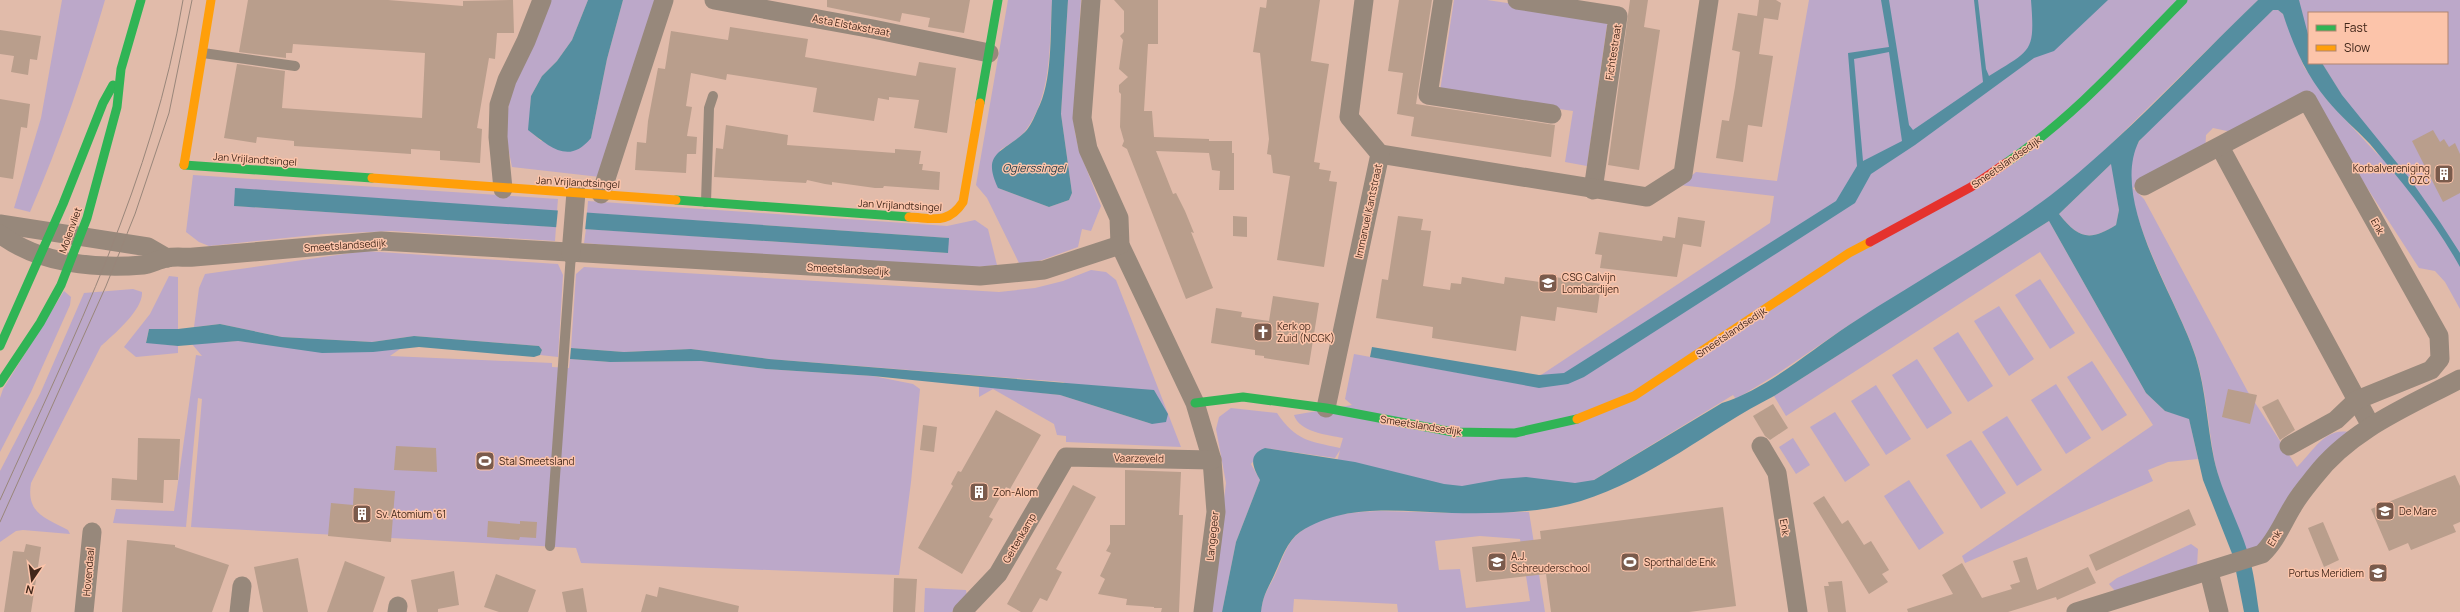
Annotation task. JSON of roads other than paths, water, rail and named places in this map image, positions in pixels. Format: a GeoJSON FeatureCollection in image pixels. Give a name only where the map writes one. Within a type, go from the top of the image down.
{"type":"FeatureCollection","features":[{"type":"Feature","properties":{"kind":"street","name":"Molenvliet"},"geometry":{"type":"LineString","coordinates":[[0,383],[40,323],[61,286],[90,210],[117,107],[121,69],[141,0]]}},
{"type":"Feature","properties":{"kind":"street"},"geometry":{"type":"LineString","coordinates":[[203,53],[211,0]]}},
{"type":"Feature","properties":{"kind":"street"},"geometry":{"type":"LineString","coordinates":[[503,189],[498,137],[499,105],[507,80],[526,41],[542,0]]}},
{"type":"Feature","properties":{"kind":"street"},"geometry":{"type":"LineString","coordinates":[[601,194],[664,0]]}},
{"type":"Feature","properties":{"kind":"street","name":"Asta Elstakstraat"},"geometry":{"type":"LineString","coordinates":[[714,0],[874,29],[988,53]]}},
{"type":"Feature","properties":{"kind":"street"},"geometry":{"type":"LineString","coordinates":[[988,53],[998,0]]}},
{"type":"Feature","properties":{"kind":"street"},"geometry":{"type":"LineString","coordinates":[[1091,0],[1082,118],[1088,148],[1119,218],[1120,245],[1196,403],[1212,460]]}},
{"type":"Feature","properties":{"kind":"street","name":"Immanuel Kantstraat"},"geometry":{"type":"LineString","coordinates":[[1326,408],[1380,154],[1349,117],[1364,0]]}},
{"type":"Feature","properties":{"kind":"street"},"geometry":{"type":"LineString","coordinates":[[1443,0],[1428,95],[1552,114]]}},
{"type":"Feature","properties":{"kind":"street","name":"Fichtestraat"},"geometry":{"type":"LineString","coordinates":[[1517,0],[1618,16],[1593,190]]}},
{"type":"Feature","properties":{"kind":"street"},"geometry":{"type":"LineString","coordinates":[[1380,154],[1593,190],[1647,197],[1683,174],[1709,0]]}},
{"type":"Feature","properties":{"kind":"street","name":"Smeetslandsedijk"},"geometry":{"type":"LineString","coordinates":[[1196,403],[1243,397],[1326,408],[1453,432],[1515,432],[1557,425],[1596,413],[1634,396],[1849,253],[1971,187],[2027,149],[2079,106],[2183,0]]}},
{"type":"Feature","properties":{"kind":"street","name":"Jan Vrijlandtsingel"},"geometry":{"type":"LineString","coordinates":[[203,53],[183,165],[503,189],[575,198],[601,194],[944,219],[956,213],[964,202],[988,53]]}},
{"type":"Feature","properties":{"kind":"street","name":"Molenvliet"},"geometry":{"type":"LineString","coordinates":[[0,346],[51,232],[103,103],[121,69]]}},
{"type":"Feature","properties":{"kind":"street","name":"Enk"},"geometry":{"type":"LineString","coordinates":[[2144,186],[2307,100],[2439,336],[2440,359],[2431,370],[2357,400],[2336,420],[2289,446]]}},
{"type":"Feature","properties":{"kind":"street"},"geometry":{"type":"LineString","coordinates":[[2220,147],[2371,426]]}},
{"type":"Feature","properties":{"kind":"street"},"geometry":{"type":"LineString","coordinates":[[571,246],[575,198]]}},
{"type":"Feature","properties":{"kind":"street"},"geometry":{"type":"LineString","coordinates":[[0,224],[148,247],[166,258]]}},
{"type":"Feature","properties":{"kind":"street","name":"Smeetslandsedijk"},"geometry":{"type":"LineString","coordinates":[[0,234],[10,242],[70,263],[145,265],[166,258],[194,258],[381,241],[571,246],[980,276],[1044,270],[1120,245]]}},
{"type":"Feature","properties":{"kind":"street","name":"Enk"},"geometry":{"type":"LineString","coordinates":[[2209,572],[2262,554],[2270,546],[2294,504],[2316,475],[2342,448],[2371,426],[2460,379]]}},
{"type":"Feature","properties":{"kind":"street","name":"Enk"},"geometry":{"type":"LineString","coordinates":[[1761,446],[1777,473],[1798,612]]}},
{"type":"Feature","properties":{"kind":"street","name":"Vaarzeveld"},"geometry":{"type":"LineString","coordinates":[[1066,457],[1212,460]]}},
{"type":"Feature","properties":{"kind":"street","name":"Geitenkamp"},"geometry":{"type":"LineString","coordinates":[[962,612],[998,574],[1066,457]]}},
{"type":"Feature","properties":{"kind":"street","name":"Langegeer"},"geometry":{"type":"LineString","coordinates":[[1203,612],[1216,512],[1212,460]]}},
{"type":"Feature","properties":{"kind":"street","name":"Hovendaal"},"geometry":{"type":"LineString","coordinates":[[84,612],[92,532]]}},
{"type":"Feature","properties":{"kind":"street"},"geometry":{"type":"LineString","coordinates":[[2076,612],[2209,572],[2219,612]]}},
{"type":"Feature","properties":{"kind":"street"},"geometry":{"type":"LineString","coordinates":[[239,612],[242,586]]}},
{"type":"Feature","properties":{"kind":"lane"},"geometry":{"type":"LineString","coordinates":[[203,53],[295,66]]}},
{"type":"Feature","properties":{"kind":"lane"},"geometry":{"type":"LineString","coordinates":[[706,202],[709,108],[712,96]]}},
{"type":"Feature","properties":{"kind":"lane"},"geometry":{"type":"LineString","coordinates":[[550,546],[571,246]]}},
{"type":"Feature","properties":{"kind":"water"},"geometry":{"type":"Polygon","coordinates":[[[588,0],[623,0],[607,59],[591,138],[575,151],[567,152],[552,147],[528,130],[531,96],[542,76],[557,61],[572,40],[588,0]]]}},
{"type":"Feature","properties":{"kind":"water","name":"Ogierssingel"},"geometry":{"type":"Polygon","coordinates":[[[1052,0],[1068,0],[1061,114],[1072,193],[1069,200],[1049,207],[998,188],[993,176],[992,167],[993,160],[997,154],[1027,130],[1042,99],[1046,86],[1050,57],[1052,0]]]}},
{"type":"Feature","properties":{"kind":"water"},"geometry":{"type":"Polygon","coordinates":[[[1881,0],[1889,0],[1909,125],[1913,130],[1983,82],[1974,0],[1978,0],[1986,69],[1989,76],[2014,60],[2028,48],[2032,30],[2031,0],[2108,0],[2054,51],[2034,58],[1915,145],[1871,174],[1855,203],[1584,377],[1568,384],[1539,388],[1370,357],[1372,347],[1539,375],[1564,373],[1836,201],[1857,166],[1848,53],[1889,47],[1881,0]],[[1889,52],[1854,59],[1863,161],[1902,141],[1889,52]]]}},
{"type":"Feature","properties":{"kind":"water"},"geometry":{"type":"Polygon","coordinates":[[[2258,0],[2299,0],[2308,34],[2308,64],[2323,64],[2342,95],[2410,179],[2460,253],[2460,267],[2440,234],[2406,188],[2370,144],[2337,112],[2319,90],[2306,70],[2291,37],[2283,14],[2278,10],[2273,10],[2139,141],[2132,165],[2133,192],[2139,220],[2150,250],[2196,358],[2202,383],[2214,459],[2221,483],[2248,553],[2259,612],[2244,612],[2233,556],[2203,480],[2189,419],[2165,411],[2146,393],[2049,221],[1774,396],[1750,409],[1656,467],[1607,492],[1565,505],[1517,512],[1452,513],[1374,511],[1336,516],[1300,532],[1291,540],[1266,592],[1261,612],[1222,612],[1236,542],[1260,480],[1253,462],[1259,451],[1265,448],[1355,462],[1444,484],[1462,486],[1501,479],[1526,477],[1575,483],[1594,480],[1722,403],[1772,379],[1849,325],[1977,246],[2027,213],[2079,173],[2157,100],[2258,0]],[[2111,164],[2059,214],[2072,228],[2078,233],[2084,235],[2098,234],[2116,225],[2119,210],[2111,164]]]}},
{"type":"Feature","properties":{"kind":"water"},"geometry":{"type":"Polygon","coordinates":[[[235,188],[949,238],[948,253],[234,206],[235,188]]]}},
{"type":"Feature","properties":{"kind":"water"},"geometry":{"type":"Polygon","coordinates":[[[220,324],[282,337],[372,342],[414,336],[539,346],[542,350],[540,355],[534,357],[419,347],[373,352],[322,353],[238,341],[178,346],[146,343],[149,329],[178,329],[220,324]]]}},
{"type":"Feature","properties":{"kind":"water"},"geometry":{"type":"Polygon","coordinates":[[[571,348],[624,352],[691,349],[769,359],[1154,390],[1168,414],[1166,422],[1152,424],[1060,395],[873,376],[766,369],[701,361],[610,362],[570,359],[571,348]]]}},
{"type":"Feature","properties":{"kind":"tram line"},"geometry":{"type":"LineString","coordinates":[[0,500],[83,317],[131,194],[152,131],[170,66],[183,0]]}},
{"type":"Feature","properties":{"kind":"tram line"},"geometry":{"type":"LineString","coordinates":[[0,522],[106,286],[135,214],[169,113],[192,0]]}},
{"type":"Feature","properties":{"kind":"place","name":"Korbalvereniging OZC"},"geometry":{"type":"Point","coordinates":[2444,174]}},
{"type":"Feature","properties":{"kind":"place","name":"CSG Calvijn Lombardijen"},"geometry":{"type":"Point","coordinates":[1548,283]}},
{"type":"Feature","properties":{"kind":"place","name":"Kerk op Zuid (NCGK)"},"geometry":{"type":"Point","coordinates":[1263,332]}},
{"type":"Feature","properties":{"kind":"place","name":"Stal Smeetsland"},"geometry":{"type":"Point","coordinates":[485,461]}},
{"type":"Feature","properties":{"kind":"place","name":"Zon-Alom"},"geometry":{"type":"Point","coordinates":[979,492]}},
{"type":"Feature","properties":{"kind":"place","name":"De Mare"},"geometry":{"type":"Point","coordinates":[2385,511]}},
{"type":"Feature","properties":{"kind":"place","name":"Sv. Atomium '61"},"geometry":{"type":"Point","coordinates":[362,514]}},
{"type":"Feature","properties":{"kind":"place","name":"A.J. Schreuderschool"},"geometry":{"type":"Point","coordinates":[1497,562]}},
{"type":"Feature","properties":{"kind":"place","name":"Sporthal de Enk"},"geometry":{"type":"Point","coordinates":[1630,562]}},
{"type":"Feature","properties":{"kind":"place","name":"Portus Meridiem"},"geometry":{"type":"Point","coordinates":[2378,573]}}]}
